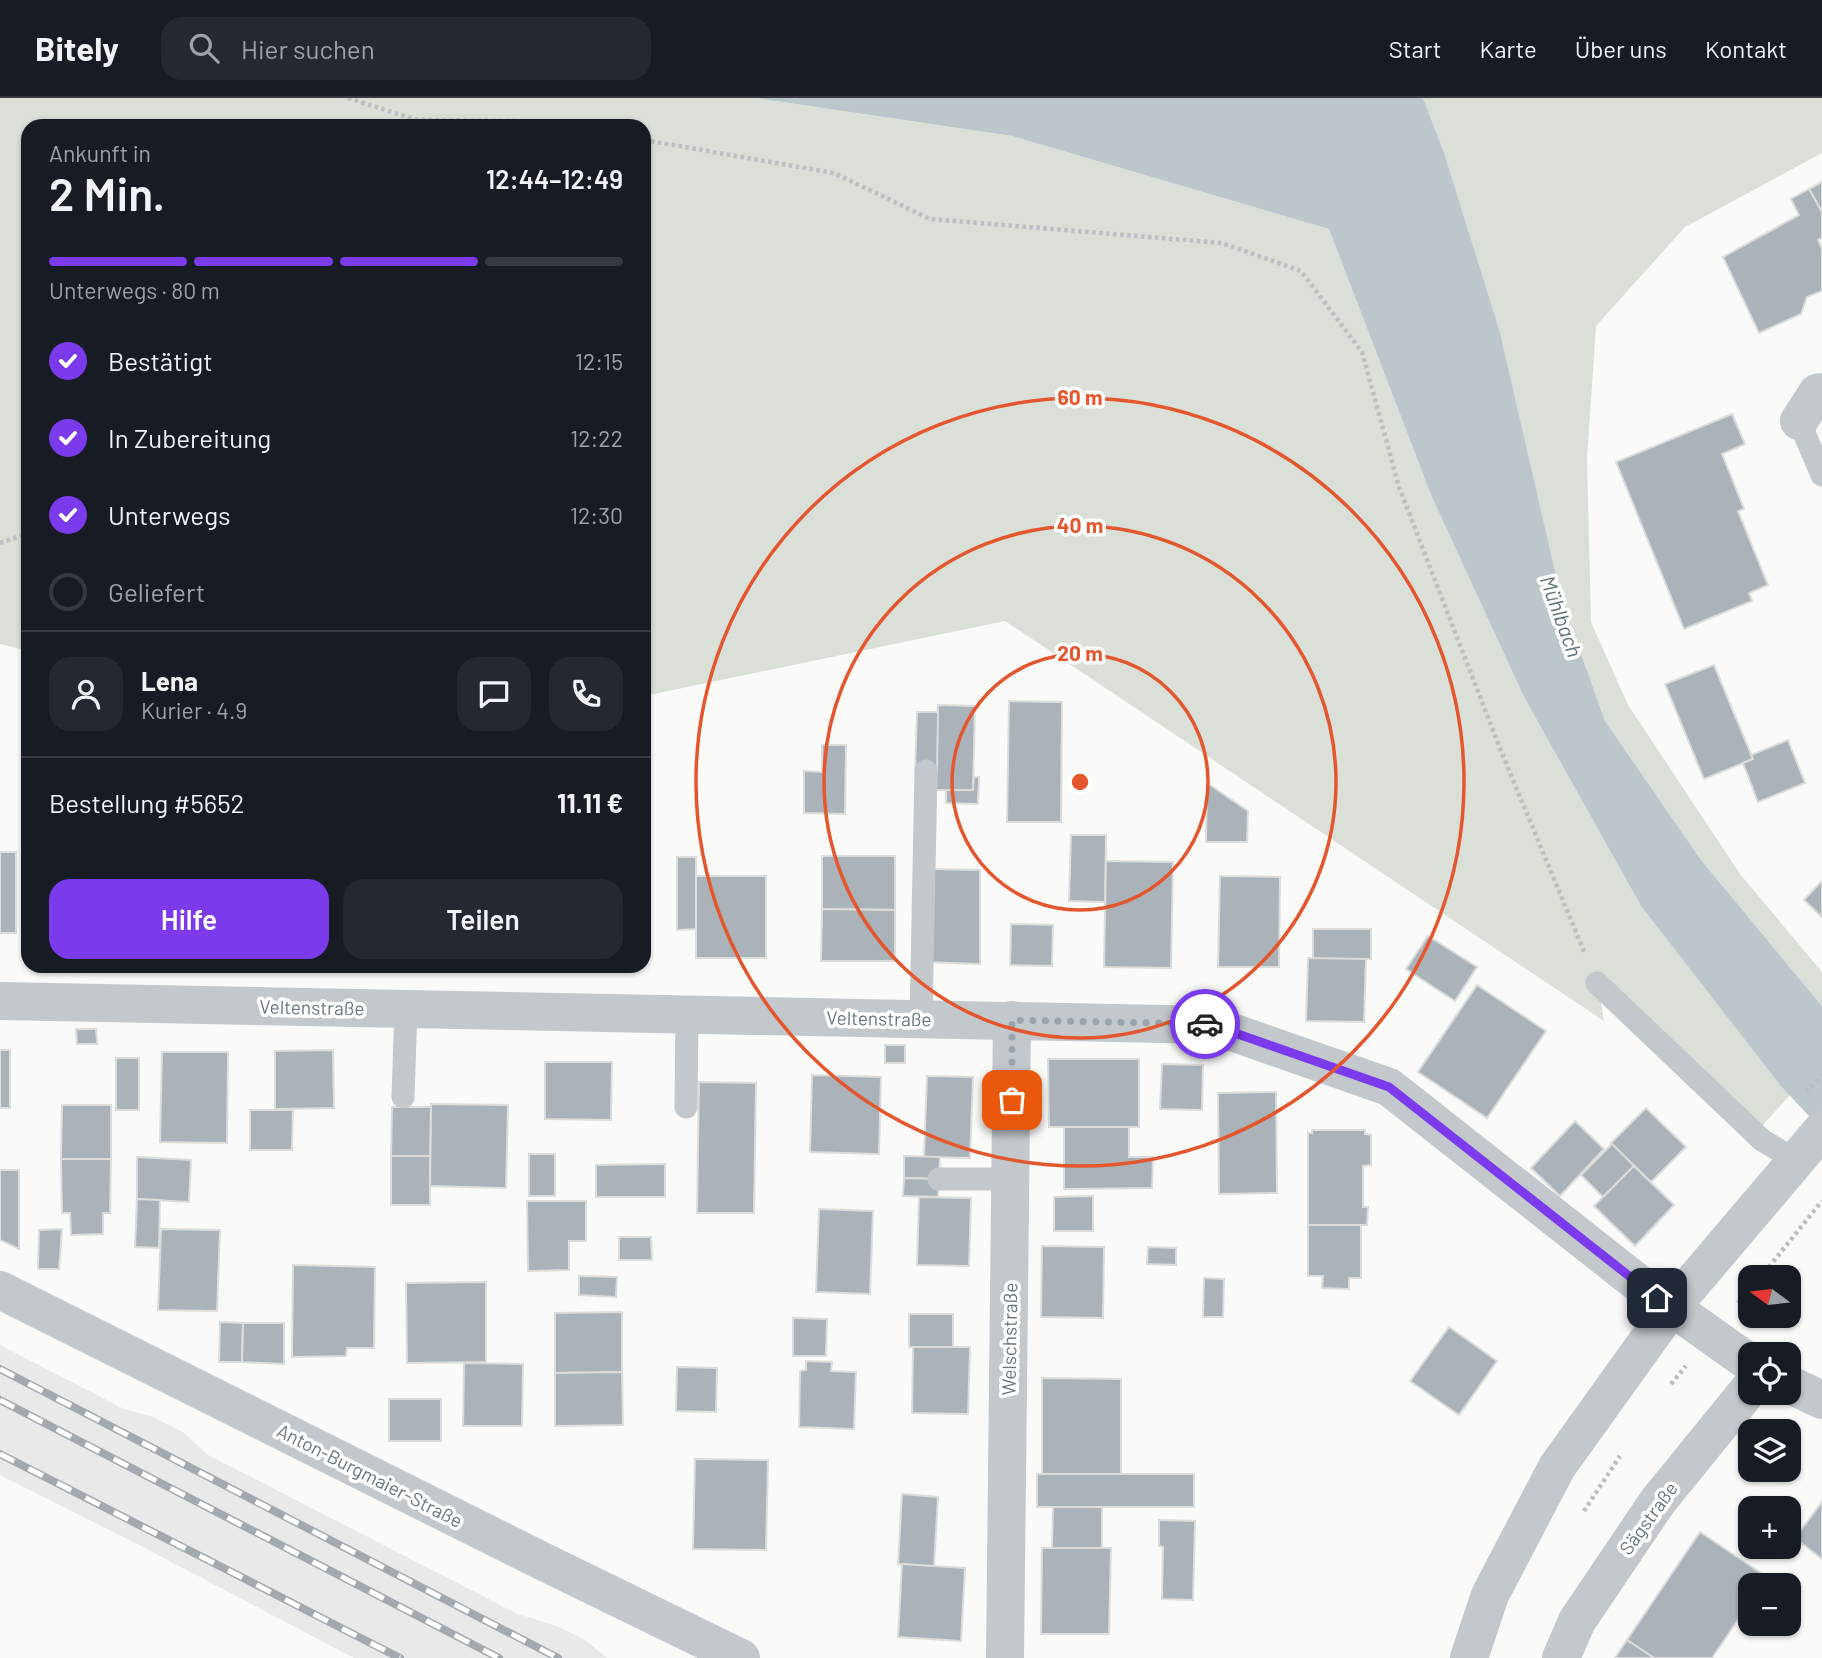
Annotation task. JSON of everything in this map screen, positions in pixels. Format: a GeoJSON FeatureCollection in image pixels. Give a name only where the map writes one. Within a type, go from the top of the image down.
{"type":"FeatureCollection","features":[{"type":"Feature","properties":{"kind":"street"},"geometry":{"type":"LineString","coordinates":[[1799,421],[1817,393],[1822,391]]}},
{"type":"Feature","properties":{"kind":"street","name":"Veltenstraße"},"geometry":{"type":"LineString","coordinates":[[0,1001],[1212,1025],[1389,1087],[1671,1308]]}},
{"type":"Feature","properties":{"kind":"street","name":"Welschstraße"},"geometry":{"type":"LineString","coordinates":[[1005,1658],[1012,1020]]}},
{"type":"Feature","properties":{"kind":"street"},"geometry":{"type":"LineString","coordinates":[[1469,1658],[1490,1595],[1557,1467],[1671,1308],[1808,1145]]}},
{"type":"Feature","properties":{"kind":"street","name":"Anton-Burgmaier-Straße"},"geometry":{"type":"LineString","coordinates":[[0,1290],[741,1658]]}},
{"type":"Feature","properties":{"kind":"street"},"geometry":{"type":"LineString","coordinates":[[1671,1308],[1738,1355]]}},
{"type":"Feature","properties":{"kind":"street"},"geometry":{"type":"LineString","coordinates":[[1801,1390],[1822,1400]]}},
{"type":"Feature","properties":{"kind":"street","name":"Sägstraße"},"geometry":{"type":"LineString","coordinates":[[1561,1658],[1577,1621],[1658,1501],[1738,1403]]}},
{"type":"Feature","properties":{"kind":"lane"},"geometry":{"type":"LineString","coordinates":[[1799,421],[1822,475]]}},
{"type":"Feature","properties":{"kind":"lane"},"geometry":{"type":"LineString","coordinates":[[921,1018],[926,771]]}},
{"type":"Feature","properties":{"kind":"lane"},"geometry":{"type":"LineString","coordinates":[[1597,984],[1762,1140],[1808,1145]]}},
{"type":"Feature","properties":{"kind":"lane"},"geometry":{"type":"LineString","coordinates":[[403,1097],[406,1009]]}},
{"type":"Feature","properties":{"kind":"lane"},"geometry":{"type":"LineString","coordinates":[[686,1107],[687,1014]]}},
{"type":"Feature","properties":{"kind":"lane"},"geometry":{"type":"LineString","coordinates":[[939,1179],[1011,1179]]}},
{"type":"Feature","properties":{"kind":"path"},"geometry":{"type":"LineString","coordinates":[[348,98],[414,119]]}},
{"type":"Feature","properties":{"kind":"path"},"geometry":{"type":"LineString","coordinates":[[651,141],[834,173],[930,219],[1222,243],[1301,271],[1362,352],[1399,487],[1597,984]]}},
{"type":"Feature","properties":{"kind":"path"},"geometry":{"type":"LineString","coordinates":[[0,543],[21,536]]}},
{"type":"Feature","properties":{"kind":"path"},"geometry":{"type":"LineString","coordinates":[[1770,1265],[1822,1201]]}},
{"type":"Feature","properties":{"kind":"path"},"geometry":{"type":"LineString","coordinates":[[1667,1389],[1738,1303]]}},
{"type":"Feature","properties":{"kind":"path"},"geometry":{"type":"LineString","coordinates":[[1579,1520],[1621,1454]]}},
{"type":"Feature","properties":{"kind":"shaded area"},"geometry":{"type":"Polygon","coordinates":[[[0,98],[756,98],[1012,136],[1329,229],[1431,495],[1524,697],[1641,906],[1781,1085],[1822,1059],[1762,1126],[1598,985],[1604,1021],[1005,621],[651,695],[651,119],[21,119],[21,649],[0,644],[0,98]]]}},
{"type":"Feature","properties":{"kind":"shaded area"},"geometry":{"type":"Polygon","coordinates":[[[1423,98],[1822,98],[1822,153],[1685,227],[1596,326],[1587,458],[1591,622],[1628,705],[1740,874],[1822,972],[1822,1006],[1701,860],[1605,721],[1561,598],[1444,154],[1423,98]]]}},
{"type":"Feature","properties":{"kind":"shaded area"},"geometry":{"type":"Polygon","coordinates":[[[0,1345],[124,1409],[153,1417],[183,1432],[208,1455],[518,1614],[554,1625],[584,1639],[607,1658],[354,1658],[0,1475],[0,1345]]]}},
{"type":"Feature","properties":{"kind":"water","name":"Mühlbach"},"geometry":{"type":"Polygon","coordinates":[[[756,98],[1423,98],[1444,153],[1500,333],[1561,598],[1605,721],[1701,860],[1822,1006],[1822,1130],[1781,1086],[1641,906],[1524,697],[1431,495],[1329,229],[1012,136],[756,98]]]}},
{"type":"Feature","properties":{"kind":"building"},"geometry":{"type":"Polygon","coordinates":[[[1822,182],[1822,212],[1809,189],[1822,182]]]}},
{"type":"Feature","properties":{"kind":"building"},"geometry":{"type":"Polygon","coordinates":[[[1809,189],[1822,212],[1822,238],[1818,240],[1822,249],[1822,291],[1807,297],[1801,314],[1759,333],[1723,257],[1799,215],[1791,199],[1809,189]]]}},
{"type":"Feature","properties":{"kind":"building"},"geometry":{"type":"Polygon","coordinates":[[[1732,414],[1745,444],[1722,454],[1744,509],[1738,511],[1768,585],[1749,593],[1752,601],[1684,629],[1616,462],[1732,414]]]}},
{"type":"Feature","properties":{"kind":"building"},"geometry":{"type":"Polygon","coordinates":[[[1714,665],[1753,759],[1704,779],[1665,684],[1714,665]]]}},
{"type":"Feature","properties":{"kind":"building"},"geometry":{"type":"Polygon","coordinates":[[[1009,701],[1062,702],[1061,822],[1007,822],[1009,701]]]}},
{"type":"Feature","properties":{"kind":"building"},"geometry":{"type":"Polygon","coordinates":[[[938,705],[975,706],[973,790],[936,790],[938,705]]]}},
{"type":"Feature","properties":{"kind":"building"},"geometry":{"type":"Polygon","coordinates":[[[917,712],[938,712],[937,771],[915,771],[917,712]]]}},
{"type":"Feature","properties":{"kind":"building"},"geometry":{"type":"Polygon","coordinates":[[[1788,740],[1805,783],[1758,802],[1743,763],[1753,759],[1751,755],[1788,740]]]}},
{"type":"Feature","properties":{"kind":"building"},"geometry":{"type":"Polygon","coordinates":[[[822,745],[846,745],[845,814],[804,813],[804,771],[822,772],[822,745]]]}},
{"type":"Feature","properties":{"kind":"building"},"geometry":{"type":"Polygon","coordinates":[[[974,777],[979,777],[978,804],[946,803],[946,790],[973,790],[974,777]]]}},
{"type":"Feature","properties":{"kind":"building"},"geometry":{"type":"Polygon","coordinates":[[[1207,783],[1248,811],[1247,842],[1206,842],[1207,783]]]}},
{"type":"Feature","properties":{"kind":"building"},"geometry":{"type":"Polygon","coordinates":[[[1071,835],[1106,835],[1105,902],[1069,901],[1071,835]]]}},
{"type":"Feature","properties":{"kind":"building"},"geometry":{"type":"Polygon","coordinates":[[[0,852],[16,852],[16,933],[0,933],[0,852]]]}},
{"type":"Feature","properties":{"kind":"building"},"geometry":{"type":"Polygon","coordinates":[[[822,856],[895,856],[895,910],[822,909],[822,856]]]}},
{"type":"Feature","properties":{"kind":"building"},"geometry":{"type":"Polygon","coordinates":[[[677,857],[696,857],[696,929],[677,930],[677,857]]]}},
{"type":"Feature","properties":{"kind":"building"},"geometry":{"type":"Polygon","coordinates":[[[1106,861],[1173,862],[1171,968],[1104,967],[1106,861]]]}},
{"type":"Feature","properties":{"kind":"building"},"geometry":{"type":"Polygon","coordinates":[[[929,869],[980,870],[980,964],[927,962],[929,869]]]}},
{"type":"Feature","properties":{"kind":"building"},"geometry":{"type":"Polygon","coordinates":[[[696,876],[766,876],[766,958],[696,958],[696,876]]]}},
{"type":"Feature","properties":{"kind":"building"},"geometry":{"type":"Polygon","coordinates":[[[1220,876],[1280,877],[1279,967],[1218,967],[1220,876]]]}},
{"type":"Feature","properties":{"kind":"building"},"geometry":{"type":"Polygon","coordinates":[[[1822,881],[1822,917],[1804,900],[1822,881]]]}},
{"type":"Feature","properties":{"kind":"building"},"geometry":{"type":"Polygon","coordinates":[[[822,909],[895,910],[895,961],[821,961],[822,909]]]}},
{"type":"Feature","properties":{"kind":"building"},"geometry":{"type":"Polygon","coordinates":[[[1011,924],[1053,925],[1052,966],[1010,965],[1011,924]]]}},
{"type":"Feature","properties":{"kind":"building"},"geometry":{"type":"Polygon","coordinates":[[[1313,929],[1371,929],[1371,959],[1313,959],[1313,929]]]}},
{"type":"Feature","properties":{"kind":"building"},"geometry":{"type":"Polygon","coordinates":[[[1428,936],[1477,967],[1455,1001],[1406,969],[1428,936]]]}},
{"type":"Feature","properties":{"kind":"building"},"geometry":{"type":"Polygon","coordinates":[[[1308,958],[1366,959],[1364,1022],[1306,1021],[1308,958]]]}},
{"type":"Feature","properties":{"kind":"building"},"geometry":{"type":"Polygon","coordinates":[[[1477,985],[1546,1031],[1487,1118],[1418,1072],[1477,985]]]}},
{"type":"Feature","properties":{"kind":"building"},"geometry":{"type":"Polygon","coordinates":[[[76,1029],[96,1029],[97,1044],[77,1044],[76,1029]]]}},
{"type":"Feature","properties":{"kind":"building"},"geometry":{"type":"Polygon","coordinates":[[[885,1045],[905,1045],[905,1063],[885,1063],[885,1045]]]}},
{"type":"Feature","properties":{"kind":"building"},"geometry":{"type":"Polygon","coordinates":[[[0,1050],[10,1050],[10,1108],[0,1108],[0,1050]]]}},
{"type":"Feature","properties":{"kind":"building"},"geometry":{"type":"Polygon","coordinates":[[[333,1050],[334,1108],[275,1109],[275,1051],[333,1050]]]}},
{"type":"Feature","properties":{"kind":"building"},"geometry":{"type":"Polygon","coordinates":[[[162,1052],[228,1052],[227,1143],[160,1142],[162,1052]]]}},
{"type":"Feature","properties":{"kind":"building"},"geometry":{"type":"Polygon","coordinates":[[[116,1058],[139,1058],[139,1110],[116,1110],[116,1058]]]}},
{"type":"Feature","properties":{"kind":"building"},"geometry":{"type":"Polygon","coordinates":[[[1048,1059],[1139,1059],[1139,1127],[1049,1127],[1048,1059]]]}},
{"type":"Feature","properties":{"kind":"building"},"geometry":{"type":"Polygon","coordinates":[[[545,1062],[612,1062],[611,1120],[545,1119],[545,1062]]]}},
{"type":"Feature","properties":{"kind":"building"},"geometry":{"type":"Polygon","coordinates":[[[1162,1064],[1203,1065],[1202,1110],[1160,1109],[1162,1064]]]}},
{"type":"Feature","properties":{"kind":"building"},"geometry":{"type":"Polygon","coordinates":[[[812,1075],[881,1077],[879,1154],[810,1152],[812,1075]]]}},
{"type":"Feature","properties":{"kind":"building"},"geometry":{"type":"Polygon","coordinates":[[[927,1076],[973,1077],[970,1158],[924,1157],[927,1076]]]}},
{"type":"Feature","properties":{"kind":"building"},"geometry":{"type":"Polygon","coordinates":[[[699,1082],[756,1083],[754,1213],[697,1213],[699,1082]]]}},
{"type":"Feature","properties":{"kind":"building"},"geometry":{"type":"Polygon","coordinates":[[[1276,1092],[1277,1193],[1219,1194],[1218,1093],[1276,1092]]]}},
{"type":"Feature","properties":{"kind":"building"},"geometry":{"type":"Polygon","coordinates":[[[431,1104],[508,1105],[506,1188],[430,1186],[431,1104]]]}},
{"type":"Feature","properties":{"kind":"building"},"geometry":{"type":"Polygon","coordinates":[[[62,1105],[111,1105],[111,1159],[61,1159],[62,1105]]]}},
{"type":"Feature","properties":{"kind":"building"},"geometry":{"type":"Polygon","coordinates":[[[392,1107],[431,1107],[430,1156],[391,1156],[392,1107]]]}},
{"type":"Feature","properties":{"kind":"building"},"geometry":{"type":"Polygon","coordinates":[[[1646,1108],[1686,1147],[1651,1182],[1611,1143],[1646,1108]]]}},
{"type":"Feature","properties":{"kind":"building"},"geometry":{"type":"Polygon","coordinates":[[[250,1110],[293,1110],[292,1150],[250,1150],[250,1110]]]}},
{"type":"Feature","properties":{"kind":"building"},"geometry":{"type":"Polygon","coordinates":[[[1575,1121],[1604,1149],[1560,1196],[1531,1168],[1575,1121]]]}},
{"type":"Feature","properties":{"kind":"building"},"geometry":{"type":"Polygon","coordinates":[[[1064,1127],[1129,1127],[1129,1157],[1153,1157],[1152,1188],[1064,1189],[1064,1127]]]}},
{"type":"Feature","properties":{"kind":"building"},"geometry":{"type":"Polygon","coordinates":[[[1312,1130],[1365,1130],[1365,1134],[1371,1135],[1371,1165],[1363,1166],[1363,1207],[1368,1207],[1367,1225],[1308,1225],[1308,1133],[1312,1133],[1312,1130]]]}},
{"type":"Feature","properties":{"kind":"building"},"geometry":{"type":"Polygon","coordinates":[[[1612,1144],[1634,1166],[1603,1197],[1581,1175],[1612,1144]]]}},
{"type":"Feature","properties":{"kind":"building"},"geometry":{"type":"Polygon","coordinates":[[[529,1154],[555,1154],[555,1196],[529,1196],[529,1154]]]}},
{"type":"Feature","properties":{"kind":"building"},"geometry":{"type":"Polygon","coordinates":[[[391,1156],[430,1156],[430,1205],[391,1205],[391,1156]]]}},
{"type":"Feature","properties":{"kind":"building"},"geometry":{"type":"Polygon","coordinates":[[[904,1156],[940,1157],[939,1179],[904,1178],[904,1156]]]}},
{"type":"Feature","properties":{"kind":"building"},"geometry":{"type":"Polygon","coordinates":[[[137,1157],[191,1160],[189,1202],[137,1199],[137,1157]]]}},
{"type":"Feature","properties":{"kind":"building"},"geometry":{"type":"Polygon","coordinates":[[[61,1159],[111,1159],[110,1213],[103,1213],[103,1234],[71,1235],[70,1213],[62,1213],[61,1159]]]}},
{"type":"Feature","properties":{"kind":"building"},"geometry":{"type":"Polygon","coordinates":[[[665,1164],[665,1197],[596,1197],[596,1165],[665,1164]]]}},
{"type":"Feature","properties":{"kind":"building"},"geometry":{"type":"Polygon","coordinates":[[[1634,1166],[1674,1205],[1635,1246],[1594,1206],[1634,1166]]]}},
{"type":"Feature","properties":{"kind":"building"},"geometry":{"type":"Polygon","coordinates":[[[0,1170],[19,1170],[19,1249],[0,1240],[0,1170]]]}},
{"type":"Feature","properties":{"kind":"building"},"geometry":{"type":"Polygon","coordinates":[[[904,1178],[939,1179],[938,1197],[903,1196],[904,1178]]]}},
{"type":"Feature","properties":{"kind":"building"},"geometry":{"type":"Polygon","coordinates":[[[1093,1196],[1093,1231],[1054,1231],[1054,1197],[1093,1196]]]}},
{"type":"Feature","properties":{"kind":"building"},"geometry":{"type":"Polygon","coordinates":[[[919,1197],[971,1198],[969,1266],[917,1265],[919,1197]]]}},
{"type":"Feature","properties":{"kind":"building"},"geometry":{"type":"Polygon","coordinates":[[[137,1199],[160,1200],[159,1248],[135,1247],[137,1199]]]}},
{"type":"Feature","properties":{"kind":"building"},"geometry":{"type":"Polygon","coordinates":[[[527,1201],[586,1201],[586,1241],[569,1241],[569,1270],[528,1271],[527,1201]]]}},
{"type":"Feature","properties":{"kind":"building"},"geometry":{"type":"Polygon","coordinates":[[[819,1209],[873,1211],[870,1294],[816,1292],[819,1209]]]}},
{"type":"Feature","properties":{"kind":"building"},"geometry":{"type":"Polygon","coordinates":[[[1308,1225],[1361,1225],[1361,1278],[1349,1278],[1349,1289],[1322,1288],[1323,1276],[1308,1276],[1308,1225]]]}},
{"type":"Feature","properties":{"kind":"building"},"geometry":{"type":"Polygon","coordinates":[[[62,1229],[59,1269],[38,1269],[39,1230],[62,1229]]]}},
{"type":"Feature","properties":{"kind":"building"},"geometry":{"type":"Polygon","coordinates":[[[161,1229],[220,1230],[217,1311],[158,1310],[161,1229]]]}},
{"type":"Feature","properties":{"kind":"building"},"geometry":{"type":"Polygon","coordinates":[[[619,1237],[651,1237],[652,1260],[619,1260],[619,1237]]]}},
{"type":"Feature","properties":{"kind":"building"},"geometry":{"type":"Polygon","coordinates":[[[1042,1246],[1104,1247],[1103,1318],[1041,1317],[1042,1246]]]}},
{"type":"Feature","properties":{"kind":"building"},"geometry":{"type":"Polygon","coordinates":[[[1148,1247],[1176,1248],[1176,1265],[1147,1264],[1148,1247]]]}},
{"type":"Feature","properties":{"kind":"building"},"geometry":{"type":"Polygon","coordinates":[[[293,1265],[375,1267],[374,1348],[347,1348],[346,1356],[292,1357],[293,1265]]]}},
{"type":"Feature","properties":{"kind":"building"},"geometry":{"type":"Polygon","coordinates":[[[579,1276],[617,1277],[616,1297],[579,1295],[579,1276]]]}},
{"type":"Feature","properties":{"kind":"building"},"geometry":{"type":"Polygon","coordinates":[[[1204,1278],[1224,1279],[1223,1317],[1203,1317],[1204,1278]]]}},
{"type":"Feature","properties":{"kind":"building"},"geometry":{"type":"Polygon","coordinates":[[[486,1282],[486,1362],[407,1363],[406,1283],[486,1282]]]}},
{"type":"Feature","properties":{"kind":"building"},"geometry":{"type":"Polygon","coordinates":[[[622,1312],[622,1372],[555,1373],[555,1313],[622,1312]]]}},
{"type":"Feature","properties":{"kind":"building"},"geometry":{"type":"Polygon","coordinates":[[[909,1314],[953,1314],[953,1348],[909,1347],[909,1314]]]}},
{"type":"Feature","properties":{"kind":"building"},"geometry":{"type":"Polygon","coordinates":[[[793,1318],[827,1319],[826,1356],[793,1356],[793,1318]]]}},
{"type":"Feature","properties":{"kind":"building"},"geometry":{"type":"Polygon","coordinates":[[[220,1322],[243,1323],[242,1362],[219,1362],[220,1322]]]}},
{"type":"Feature","properties":{"kind":"building"},"geometry":{"type":"Polygon","coordinates":[[[243,1323],[284,1323],[284,1364],[242,1362],[243,1323]]]}},
{"type":"Feature","properties":{"kind":"building"},"geometry":{"type":"Polygon","coordinates":[[[1449,1327],[1497,1361],[1459,1415],[1410,1381],[1449,1327]]]}},
{"type":"Feature","properties":{"kind":"building"},"geometry":{"type":"Polygon","coordinates":[[[913,1347],[970,1347],[968,1414],[912,1413],[913,1347]]]}},
{"type":"Feature","properties":{"kind":"building"},"geometry":{"type":"Polygon","coordinates":[[[806,1361],[832,1362],[831,1371],[856,1372],[854,1429],[799,1427],[800,1371],[806,1370],[806,1361]]]}},
{"type":"Feature","properties":{"kind":"building"},"geometry":{"type":"Polygon","coordinates":[[[464,1363],[523,1364],[522,1426],[463,1426],[464,1363]]]}},
{"type":"Feature","properties":{"kind":"building"},"geometry":{"type":"Polygon","coordinates":[[[677,1367],[717,1368],[716,1412],[676,1411],[677,1367]]]}},
{"type":"Feature","properties":{"kind":"building"},"geometry":{"type":"Polygon","coordinates":[[[622,1372],[623,1425],[555,1426],[555,1373],[622,1372]]]}},
{"type":"Feature","properties":{"kind":"building"},"geometry":{"type":"Polygon","coordinates":[[[1042,1378],[1121,1379],[1121,1475],[1042,1475],[1042,1378]]]}},
{"type":"Feature","properties":{"kind":"building"},"geometry":{"type":"Polygon","coordinates":[[[389,1399],[441,1399],[441,1441],[389,1441],[389,1399]]]}},
{"type":"Feature","properties":{"kind":"building"},"geometry":{"type":"Polygon","coordinates":[[[695,1459],[768,1460],[766,1550],[693,1549],[695,1459]]]}},
{"type":"Feature","properties":{"kind":"building"},"geometry":{"type":"Polygon","coordinates":[[[1037,1474],[1194,1474],[1194,1507],[1037,1507],[1037,1474]]]}},
{"type":"Feature","properties":{"kind":"building"},"geometry":{"type":"Polygon","coordinates":[[[902,1494],[938,1497],[934,1567],[898,1564],[902,1494]]]}},
{"type":"Feature","properties":{"kind":"building"},"geometry":{"type":"Polygon","coordinates":[[[1822,1502],[1822,1559],[1801,1543],[1801,1530],[1822,1502]]]}},
{"type":"Feature","properties":{"kind":"building"},"geometry":{"type":"Polygon","coordinates":[[[1053,1507],[1102,1507],[1102,1549],[1052,1548],[1053,1507]]]}},
{"type":"Feature","properties":{"kind":"building"},"geometry":{"type":"Polygon","coordinates":[[[1159,1520],[1195,1521],[1193,1600],[1162,1599],[1163,1547],[1159,1546],[1159,1520]]]}},
{"type":"Feature","properties":{"kind":"building"},"geometry":{"type":"Polygon","coordinates":[[[1700,1532],[1761,1573],[1738,1573],[1738,1620],[1712,1658],[1654,1658],[1627,1640],[1700,1532]]]}},
{"type":"Feature","properties":{"kind":"building"},"geometry":{"type":"Polygon","coordinates":[[[1042,1548],[1111,1548],[1109,1634],[1041,1634],[1042,1548]]]}},
{"type":"Feature","properties":{"kind":"building"},"geometry":{"type":"Polygon","coordinates":[[[902,1564],[965,1568],[961,1641],[898,1637],[902,1564]]]}},
{"type":"Feature","properties":{"kind":"building"},"geometry":{"type":"Polygon","coordinates":[[[1627,1640],[1654,1658],[1615,1658],[1627,1640]]]}},
{"type":"Feature","properties":{"kind":"railway"},"geometry":{"type":"LineString","coordinates":[[0,1369],[558,1658]]}},
{"type":"Feature","properties":{"kind":"railway"},"geometry":{"type":"LineString","coordinates":[[0,1400],[499,1658]]}},
{"type":"Feature","properties":{"kind":"railway"},"geometry":{"type":"LineString","coordinates":[[0,1454],[400,1658]]}},
{"type":"Feature","properties":{"kind":"way so far"},"geometry":{"type":"LineString","coordinates":[[1012,1100],[1012,1020],[1205,1024]]}},
{"type":"Feature","properties":{"kind":"route"},"geometry":{"type":"LineString","coordinates":[[1205,1024],[1389,1087],[1657,1298]]}}]}
